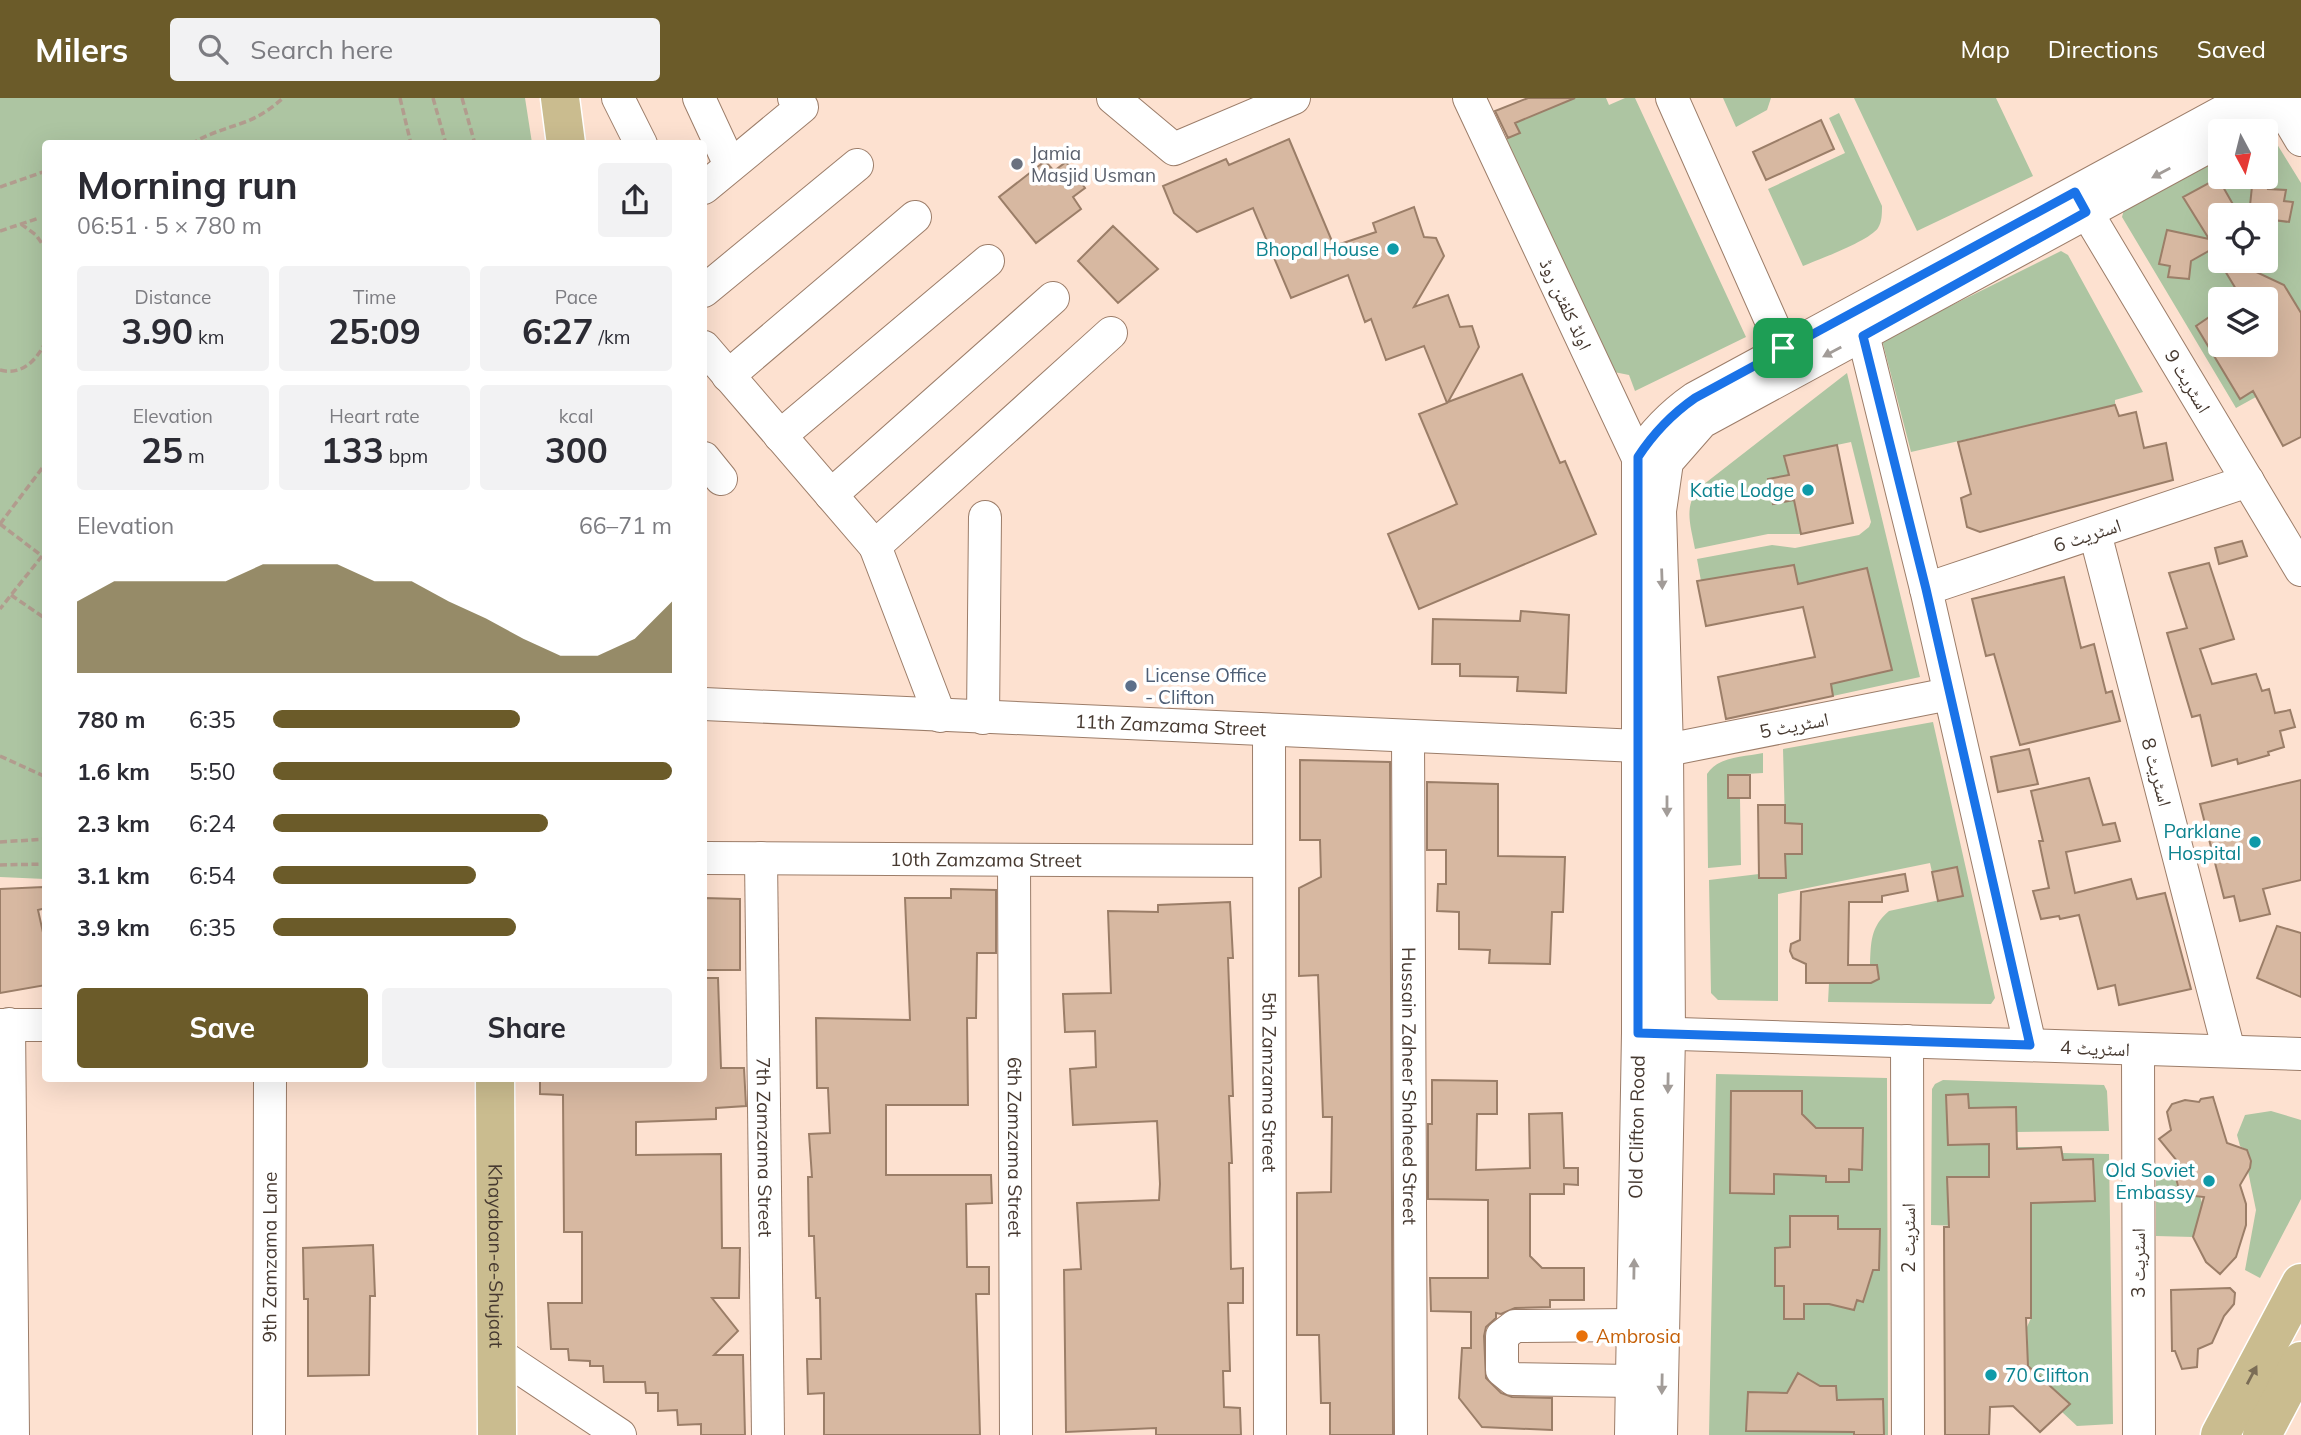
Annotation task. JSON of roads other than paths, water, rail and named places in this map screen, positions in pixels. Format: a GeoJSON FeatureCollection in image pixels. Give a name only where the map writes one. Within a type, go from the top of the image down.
{"type":"FeatureCollection","features":[{"type":"Feature","properties":{"kind":"main road"},"geometry":{"type":"LineString","coordinates":[[549,140],[559,99]]}},
{"type":"Feature","properties":{"kind":"main road"},"geometry":{"type":"LineString","coordinates":[[559,99],[565,140]]}},
{"type":"Feature","properties":{"kind":"main road","name":"Khayaban-e-Shujaat"},"geometry":{"type":"LineString","coordinates":[[495,1082],[506,1359],[513,1435]]}},
{"type":"Feature","properties":{"kind":"main road","name":"Khayaban-e-Shujaat"},"geometry":{"type":"LineString","coordinates":[[497,1435],[506,1359],[516,1082]]}},
{"type":"Feature","properties":{"kind":"main road"},"geometry":{"type":"LineString","coordinates":[[2220,1435],[2301,1283]]}},
{"type":"Feature","properties":{"kind":"main road"},"geometry":{"type":"LineString","coordinates":[[2262,1435],[2301,1361]]}},
{"type":"Feature","properties":{"kind":"street"},"geometry":{"type":"LineString","coordinates":[[618,98],[638,140]]}},
{"type":"Feature","properties":{"kind":"street"},"geometry":{"type":"LineString","coordinates":[[698,98],[730,165]]}},
{"type":"Feature","properties":{"kind":"street"},"geometry":{"type":"LineString","coordinates":[[707,184],[802,107],[794,98]]}},
{"type":"Feature","properties":{"kind":"street"},"geometry":{"type":"LineString","coordinates":[[1112,98],[1174,149],[1294,98]]}},
{"type":"Feature","properties":{"kind":"street"},"geometry":{"type":"LineString","coordinates":[[1672,98],[1783,348]]}},
{"type":"Feature","properties":{"kind":"street"},"geometry":{"type":"LineString","coordinates":[[1661,511],[1667,462],[1702,422],[1860,323],[2080,202],[2248,98]]}},
{"type":"Feature","properties":{"kind":"street","name":"اولڈ کلفٹن روڈ"},"geometry":{"type":"LineString","coordinates":[[1477,100],[1661,511]]}},
{"type":"Feature","properties":{"kind":"street"},"geometry":{"type":"LineString","coordinates":[[2256,119],[2284,101],[2301,140]]}},
{"type":"Feature","properties":{"kind":"street"},"geometry":{"type":"LineString","coordinates":[[2080,202],[2208,147]]}},
{"type":"Feature","properties":{"kind":"street"},"geometry":{"type":"LineString","coordinates":[[707,289],[857,165]]}},
{"type":"Feature","properties":{"kind":"street","name":"اسٹریٹ 9"},"geometry":{"type":"LineString","coordinates":[[2080,202],[2248,481],[2296,551]]}},
{"type":"Feature","properties":{"kind":"street"},"geometry":{"type":"LineString","coordinates":[[728,376],[915,217]]}},
{"type":"Feature","properties":{"kind":"street"},"geometry":{"type":"LineString","coordinates":[[780,436],[988,261]]}},
{"type":"Feature","properties":{"kind":"street"},"geometry":{"type":"LineString","coordinates":[[831,495],[1053,299]]}},
{"type":"Feature","properties":{"kind":"street"},"geometry":{"type":"LineString","coordinates":[[1638,457],[1649,439],[1680,408],[1783,348],[1860,323]]}},
{"type":"Feature","properties":{"kind":"street"},"geometry":{"type":"LineString","coordinates":[[1860,323],[1926,589],[2030,1045]]}},
{"type":"Feature","properties":{"kind":"street"},"geometry":{"type":"LineString","coordinates":[[874,546],[1111,333]]}},
{"type":"Feature","properties":{"kind":"street"},"geometry":{"type":"LineString","coordinates":[[707,351],[874,546],[940,716]]}},
{"type":"Feature","properties":{"kind":"street","name":"Old Clifton Road"},"geometry":{"type":"LineString","coordinates":[[1638,457],[1653,748]]}},
{"type":"Feature","properties":{"kind":"street","name":"اسٹریٹ 6"},"geometry":{"type":"LineString","coordinates":[[1926,589],[2248,481]]}},
{"type":"Feature","properties":{"kind":"street","name":"Old Clifton Road"},"geometry":{"type":"LineString","coordinates":[[1661,511],[1653,748],[1653,1033],[1661,1435]]}},
{"type":"Feature","properties":{"kind":"street"},"geometry":{"type":"LineString","coordinates":[[982,718],[985,517]]}},
{"type":"Feature","properties":{"kind":"street","name":"اسٹریٹ 8"},"geometry":{"type":"LineString","coordinates":[[2095,533],[2229,1051]]}},
{"type":"Feature","properties":{"kind":"street","name":"اسٹریٹ 5"},"geometry":{"type":"LineString","coordinates":[[1653,748],[1949,694]]}},
{"type":"Feature","properties":{"kind":"street","name":"11th Zamzama Street"},"geometry":{"type":"LineString","coordinates":[[707,704],[1653,748]]}},
{"type":"Feature","properties":{"kind":"street","name":"5th Zamzama Street"},"geometry":{"type":"LineString","coordinates":[[1269,730],[1270,1435]]}},
{"type":"Feature","properties":{"kind":"street","name":"Hussain Zaheer Shaheed Street"},"geometry":{"type":"LineString","coordinates":[[1408,736],[1411,1435]]}},
{"type":"Feature","properties":{"kind":"street","name":"10th Zamzama Street"},"geometry":{"type":"LineString","coordinates":[[707,858],[1269,862]]}},
{"type":"Feature","properties":{"kind":"street","name":"7th Zamzama Street"},"geometry":{"type":"LineString","coordinates":[[761,858],[768,1435]]}},
{"type":"Feature","properties":{"kind":"street","name":"6th Zamzama Street"},"geometry":{"type":"LineString","coordinates":[[1014,860],[1016,1435]]}},
{"type":"Feature","properties":{"kind":"street"},"geometry":{"type":"LineString","coordinates":[[13,1435],[5,1025],[42,1026]]}},
{"type":"Feature","properties":{"kind":"street","name":"Old Clifton Road"},"geometry":{"type":"LineString","coordinates":[[1631,1435],[1633,1325],[1653,1033]]}},
{"type":"Feature","properties":{"kind":"street","name":"اسٹریٹ 4"},"geometry":{"type":"LineString","coordinates":[[1653,1033],[2301,1054]]}},
{"type":"Feature","properties":{"kind":"street","name":"اسٹریٹ 2"},"geometry":{"type":"LineString","coordinates":[[1907,1041],[1908,1435]]}},
{"type":"Feature","properties":{"kind":"street","name":"اسٹریٹ 3"},"geometry":{"type":"LineString","coordinates":[[2138,1049],[2138,1435]]}},
{"type":"Feature","properties":{"kind":"street","name":"9th Zamzama Lane"},"geometry":{"type":"LineString","coordinates":[[269,1435],[270,1082]]}},
{"type":"Feature","properties":{"kind":"street"},"geometry":{"type":"LineString","coordinates":[[1632,1381],[1513,1380],[1502,1370],[1502,1336],[1515,1326],[1633,1325]]}},
{"type":"Feature","properties":{"kind":"street"},"geometry":{"type":"LineString","coordinates":[[506,1359],[620,1435]]}},
{"type":"Feature","properties":{"kind":"place","name":"Jamia Masjid Usman"},"geometry":{"type":"Point","coordinates":[1017,164]}},
{"type":"Feature","properties":{"kind":"place","name":"Bhopal House"},"geometry":{"type":"Point","coordinates":[1393,249]}},
{"type":"Feature","properties":{"kind":"place","name":"Katie Lodge"},"geometry":{"type":"Point","coordinates":[1808,490]}},
{"type":"Feature","properties":{"kind":"place","name":"License Office - Clifton"},"geometry":{"type":"Point","coordinates":[1131,686]}},
{"type":"Feature","properties":{"kind":"place","name":"Parklane Hospital"},"geometry":{"type":"Point","coordinates":[2255,842]}},
{"type":"Feature","properties":{"kind":"place","name":"Old Soviet Embassy"},"geometry":{"type":"Point","coordinates":[2209,1181]}},
{"type":"Feature","properties":{"kind":"place","name":"Ambrosia"},"geometry":{"type":"Point","coordinates":[1582,1336]}},
{"type":"Feature","properties":{"kind":"place","name":"70 Clifton"},"geometry":{"type":"Point","coordinates":[1991,1375]}}]}
